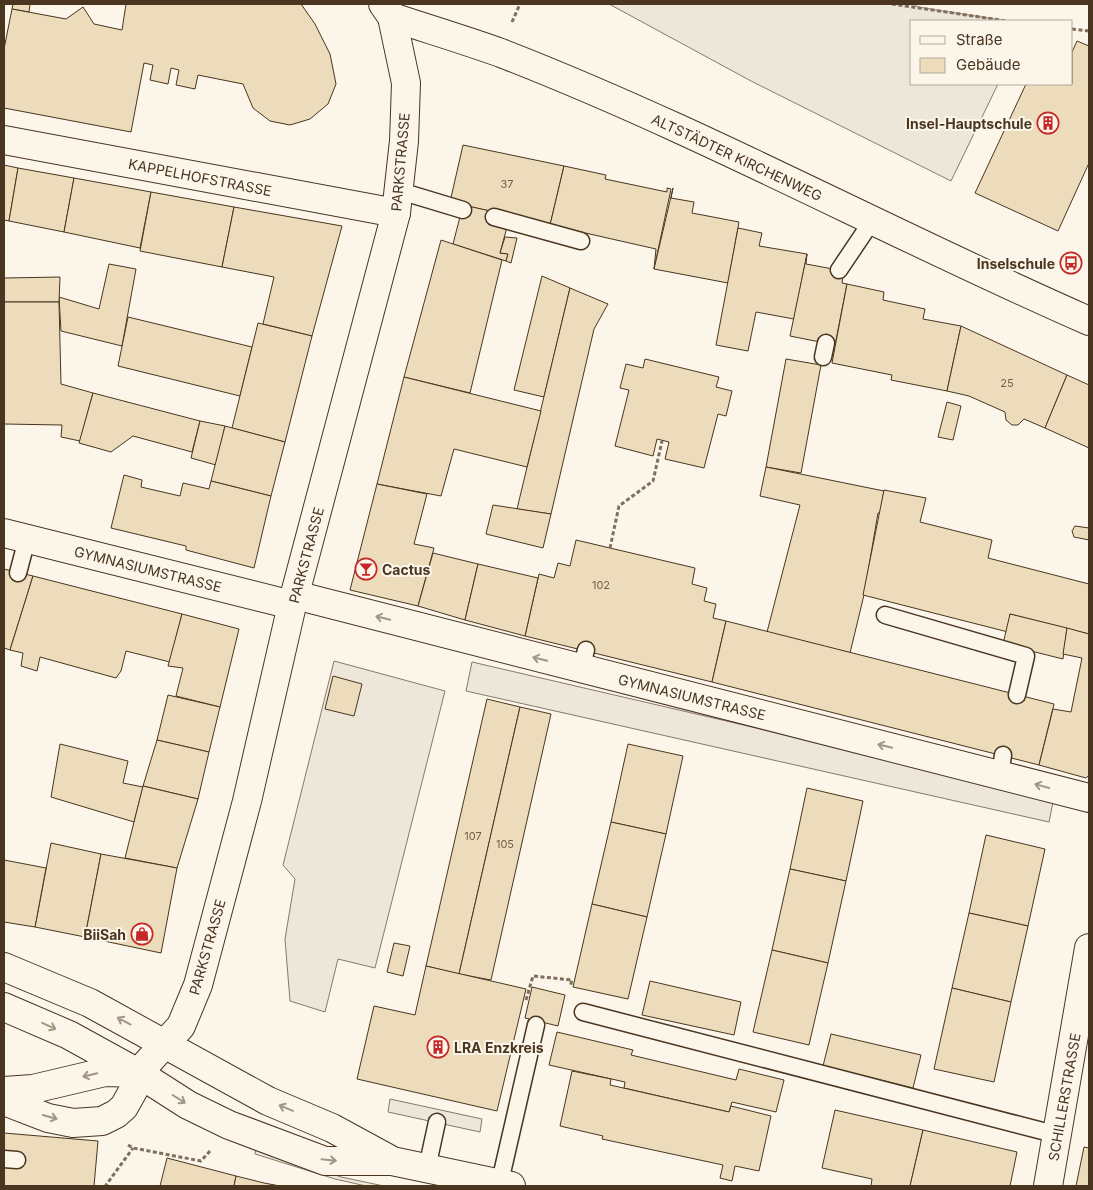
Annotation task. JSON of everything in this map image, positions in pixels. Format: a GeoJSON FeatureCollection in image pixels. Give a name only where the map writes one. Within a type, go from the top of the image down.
{"type":"FeatureCollection","features":[{"type":"Feature","properties":{"kind":"main road","name":"PARKSTRASSE"},"geometry":{"type":"LineString","coordinates":[[4,1101],[48,1118],[73,1123],[102,1121],[124,1107],[134,1089],[138,1073],[168,1044],[181,1026],[204,965],[247,802],[294,600],[398,202],[404,141],[406,83],[388,10]]}},
{"type":"Feature","properties":{"kind":"main road","name":"ALTSTÄDTER KIRCHENWEG"},"geometry":{"type":"LineString","coordinates":[[388,10],[619,102],[993,279],[1089,321]]}},
{"type":"Feature","properties":{"kind":"main road","name":"KAPPELHOFSTRASSE"},"geometry":{"type":"LineString","coordinates":[[4,140],[398,202]]}},
{"type":"Feature","properties":{"kind":"main road","name":"GYMNASIUMSTRASSE"},"geometry":{"type":"LineString","coordinates":[[16,536],[294,600],[584,659],[1001,765],[1089,798]]}},
{"type":"Feature","properties":{"kind":"main road","name":"SCHILLERSTRASSE"},"geometry":{"type":"LineString","coordinates":[[1048,1186],[1089,948]]}},
{"type":"Feature","properties":{"kind":"main road"},"geometry":{"type":"LineString","coordinates":[[4,967],[90,1003],[168,1044],[268,1101],[332,1128],[392,1161]]}},
{"type":"Feature","properties":{"kind":"main road"},"geometry":{"type":"LineString","coordinates":[[4,1007],[69,1035],[138,1073],[188,1105],[229,1125],[325,1161],[392,1161],[503,1185]]}},
{"type":"Feature","properties":{"kind":"main road"},"geometry":{"type":"LineString","coordinates":[[4,1091],[32,1089],[105,1072],[138,1073]]}},
{"type":"Feature","properties":{"kind":"lane"},"geometry":{"type":"LineString","coordinates":[[398,202],[462,210]]}},
{"type":"Feature","properties":{"kind":"lane"},"geometry":{"type":"LineString","coordinates":[[494,217],[581,242]]}},
{"type":"Feature","properties":{"kind":"lane"},"geometry":{"type":"LineString","coordinates":[[839,270],[872,221]]}},
{"type":"Feature","properties":{"kind":"lane"},"geometry":{"type":"LineString","coordinates":[[16,536],[18,573]]}},
{"type":"Feature","properties":{"kind":"lane"},"geometry":{"type":"LineString","coordinates":[[884,615],[1026,656],[1017,695]]}},
{"type":"Feature","properties":{"kind":"lane"},"geometry":{"type":"LineString","coordinates":[[583,1012],[1058,1135]]}},
{"type":"Feature","properties":{"kind":"lane"},"geometry":{"type":"LineString","coordinates":[[503,1185],[536,1025]]}},
{"type":"Feature","properties":{"kind":"lane"},"geometry":{"type":"LineString","coordinates":[[427,1168],[437,1122]]}},
{"type":"Feature","properties":{"kind":"path"},"geometry":{"type":"LineString","coordinates":[[892,4],[1000,20]]}},
{"type":"Feature","properties":{"kind":"path"},"geometry":{"type":"LineString","coordinates":[[1073,29],[1089,31]]}},
{"type":"Feature","properties":{"kind":"path"},"geometry":{"type":"LineString","coordinates":[[610,548],[619,506],[653,481],[662,441]]}},
{"type":"Feature","properties":{"kind":"path"},"geometry":{"type":"LineString","coordinates":[[522,1005],[525,1004],[533,976],[572,980],[570,988]]}},
{"type":"Feature","properties":{"kind":"path"},"geometry":{"type":"LineString","coordinates":[[108,1186],[106,1185],[133,1148]]}},
{"type":"Feature","properties":{"kind":"shaded area"},"geometry":{"type":"Polygon","coordinates":[[[609,4],[913,4],[918,7],[1001,20],[910,20],[910,85],[998,85],[951,181],[751,81],[609,4]]]}},
{"type":"Feature","properties":{"kind":"shaded area"},"geometry":{"type":"Polygon","coordinates":[[[334,661],[445,691],[375,968],[338,959],[325,1012],[290,1001],[285,939],[295,879],[283,865],[334,661]]]}},
{"type":"Feature","properties":{"kind":"shaded area"},"geometry":{"type":"Polygon","coordinates":[[[472,662],[1054,797],[1049,822],[466,691],[472,662]]]}},
{"type":"Feature","properties":{"kind":"shaded area"},"geometry":{"type":"Polygon","coordinates":[[[390,1099],[482,1119],[480,1132],[388,1112],[390,1099]]]}},
{"type":"Feature","properties":{"kind":"shaded area"},"geometry":{"type":"Polygon","coordinates":[[[256,1147],[341,1177],[384,1186],[366,1186],[335,1179],[255,1154],[256,1147]]]}},
{"type":"Feature","properties":{"kind":"building"},"geometry":{"type":"Polygon","coordinates":[[[13,4],[30,4],[29,12],[12,9],[13,4]]]}},
{"type":"Feature","properties":{"kind":"building"},"geometry":{"type":"Polygon","coordinates":[[[126,4],[301,4],[315,24],[330,54],[336,84],[328,104],[310,119],[290,125],[270,121],[253,108],[243,84],[198,75],[195,89],[176,85],[179,70],[171,68],[168,84],[150,80],[153,65],[144,63],[131,132],[4,108],[4,49],[12,9],[66,19],[83,7],[94,24],[122,30],[126,4]]]}},
{"type":"Feature","properties":{"kind":"building","name":"Insel-Hauptschule"},"geometry":{"type":"Polygon","coordinates":[[[1077,41],[1089,46],[1089,163],[1058,231],[975,193],[1026,85],[1073,85],[1073,50],[1077,41]]]}},
{"type":"Feature","properties":{"kind":"building"},"geometry":{"type":"Polygon","coordinates":[[[463,145],[564,166],[550,225],[450,202],[463,145]]]}},
{"type":"Feature","properties":{"kind":"building"},"geometry":{"type":"Polygon","coordinates":[[[4,165],[18,168],[9,221],[4,220],[4,165]]]}},
{"type":"Feature","properties":{"kind":"building"},"geometry":{"type":"Polygon","coordinates":[[[564,166],[606,175],[605,179],[667,192],[667,188],[671,189],[654,269],[656,249],[550,225],[564,166]]]}},
{"type":"Feature","properties":{"kind":"building"},"geometry":{"type":"Polygon","coordinates":[[[18,168],[74,178],[64,232],[9,221],[18,168]]]}},
{"type":"Feature","properties":{"kind":"building"},"geometry":{"type":"Polygon","coordinates":[[[74,178],[151,192],[140,248],[64,232],[74,178]]]}},
{"type":"Feature","properties":{"kind":"building"},"geometry":{"type":"Polygon","coordinates":[[[673,188],[671,198],[694,202],[692,213],[739,222],[728,283],[654,269],[673,188]]]}},
{"type":"Feature","properties":{"kind":"building"},"geometry":{"type":"Polygon","coordinates":[[[151,192],[234,207],[222,267],[140,251],[151,192]]]}},
{"type":"Feature","properties":{"kind":"building"},"geometry":{"type":"Polygon","coordinates":[[[463,205],[495,212],[507,227],[500,253],[508,254],[506,261],[453,244],[463,205]]]}},
{"type":"Feature","properties":{"kind":"building"},"geometry":{"type":"Polygon","coordinates":[[[234,207],[342,226],[312,336],[263,324],[274,277],[222,267],[234,207]]]}},
{"type":"Feature","properties":{"kind":"building"},"geometry":{"type":"Polygon","coordinates":[[[738,228],[762,233],[759,246],[807,254],[794,319],[756,312],[748,351],[716,345],[738,228]]]}},
{"type":"Feature","properties":{"kind":"building"},"geometry":{"type":"Polygon","coordinates":[[[505,237],[517,238],[511,263],[506,261],[508,254],[500,253],[505,237]]]}},
{"type":"Feature","properties":{"kind":"building"},"geometry":{"type":"Polygon","coordinates":[[[441,240],[502,260],[470,393],[404,377],[441,240]]]}},
{"type":"Feature","properties":{"kind":"building"},"geometry":{"type":"Polygon","coordinates":[[[807,254],[806,264],[844,271],[842,283],[847,284],[835,345],[790,336],[807,254]]]}},
{"type":"Feature","properties":{"kind":"building"},"geometry":{"type":"Polygon","coordinates":[[[109,264],[136,269],[122,346],[61,331],[59,297],[99,309],[109,264]]]}},
{"type":"Feature","properties":{"kind":"building"},"geometry":{"type":"Polygon","coordinates":[[[542,276],[570,288],[544,397],[514,390],[542,276]]]}},
{"type":"Feature","properties":{"kind":"building"},"geometry":{"type":"Polygon","coordinates":[[[60,277],[59,302],[4,302],[4,278],[60,277]]]}},
{"type":"Feature","properties":{"kind":"building"},"geometry":{"type":"Polygon","coordinates":[[[847,284],[884,292],[883,300],[925,309],[923,319],[961,326],[947,391],[891,380],[892,375],[832,363],[847,284]]]}},
{"type":"Feature","properties":{"kind":"building"},"geometry":{"type":"Polygon","coordinates":[[[570,288],[608,304],[594,329],[551,514],[517,509],[570,288]]]}},
{"type":"Feature","properties":{"kind":"building"},"geometry":{"type":"Polygon","coordinates":[[[4,302],[59,302],[61,384],[93,393],[80,441],[61,437],[62,425],[4,424],[4,302]]]}},
{"type":"Feature","properties":{"kind":"building"},"geometry":{"type":"Polygon","coordinates":[[[128,317],[252,347],[240,396],[118,366],[128,317]]]}},
{"type":"Feature","properties":{"kind":"building"},"geometry":{"type":"Polygon","coordinates":[[[258,323],[312,336],[285,442],[232,428],[258,323]]]}},
{"type":"Feature","properties":{"kind":"building"},"geometry":{"type":"Polygon","coordinates":[[[961,326],[1067,375],[1045,428],[1024,419],[1018,425],[1012,425],[1006,420],[1005,412],[969,396],[947,391],[961,326]]]}},
{"type":"Feature","properties":{"kind":"building"},"geometry":{"type":"Polygon","coordinates":[[[645,359],[719,377],[716,387],[732,391],[726,416],[718,414],[704,468],[665,459],[669,442],[657,439],[653,456],[615,446],[629,390],[620,388],[626,364],[643,368],[645,359]]]}},
{"type":"Feature","properties":{"kind":"building"},"geometry":{"type":"Polygon","coordinates":[[[786,359],[821,365],[801,473],[766,467],[786,359]]]}},
{"type":"Feature","properties":{"kind":"building"},"geometry":{"type":"Polygon","coordinates":[[[1067,375],[1089,385],[1089,448],[1045,428],[1067,375]]]}},
{"type":"Feature","properties":{"kind":"building"},"geometry":{"type":"Polygon","coordinates":[[[404,377],[541,411],[527,467],[454,449],[441,496],[377,484],[404,377]]]}},
{"type":"Feature","properties":{"kind":"building"},"geometry":{"type":"Polygon","coordinates":[[[93,393],[200,421],[192,452],[133,436],[111,452],[79,443],[93,393]]]}},
{"type":"Feature","properties":{"kind":"building"},"geometry":{"type":"Polygon","coordinates":[[[947,402],[961,406],[953,440],[938,437],[947,402]]]}},
{"type":"Feature","properties":{"kind":"building"},"geometry":{"type":"Polygon","coordinates":[[[200,421],[225,426],[216,465],[191,458],[200,421]]]}},
{"type":"Feature","properties":{"kind":"building"},"geometry":{"type":"Polygon","coordinates":[[[225,426],[285,442],[271,496],[211,481],[225,426]]]}},
{"type":"Feature","properties":{"kind":"building"},"geometry":{"type":"Polygon","coordinates":[[[766,467],[884,491],[880,513],[878,513],[864,595],[850,653],[767,632],[800,505],[760,496],[766,467]]]}},
{"type":"Feature","properties":{"kind":"building"},"geometry":{"type":"Polygon","coordinates":[[[124,475],[142,480],[141,487],[180,496],[183,483],[209,489],[211,481],[271,496],[254,568],[186,550],[186,546],[111,528],[124,475]]]}},
{"type":"Feature","properties":{"kind":"building"},"geometry":{"type":"Polygon","coordinates":[[[377,484],[427,494],[414,544],[434,548],[418,606],[350,590],[377,484]]]}},
{"type":"Feature","properties":{"kind":"building"},"geometry":{"type":"Polygon","coordinates":[[[884,490],[926,498],[920,522],[992,540],[988,558],[1089,584],[1089,634],[1010,614],[1008,632],[863,595],[884,490]]]}},
{"type":"Feature","properties":{"kind":"building"},"geometry":{"type":"Polygon","coordinates":[[[493,505],[551,514],[543,548],[486,534],[493,505]]]}},
{"type":"Feature","properties":{"kind":"building"},"geometry":{"type":"Polygon","coordinates":[[[1075,526],[1089,528],[1089,540],[1074,537],[1072,531],[1075,526]]]}},
{"type":"Feature","properties":{"kind":"building"},"geometry":{"type":"Polygon","coordinates":[[[576,540],[695,568],[692,584],[707,588],[704,601],[716,604],[713,618],[726,621],[712,682],[525,636],[539,574],[554,578],[558,563],[570,566],[576,540]]]}},
{"type":"Feature","properties":{"kind":"building"},"geometry":{"type":"Polygon","coordinates":[[[433,553],[478,564],[465,620],[418,606],[433,553]]]}},
{"type":"Feature","properties":{"kind":"building"},"geometry":{"type":"Polygon","coordinates":[[[478,564],[538,578],[525,636],[465,620],[478,564]]]}},
{"type":"Feature","properties":{"kind":"building"},"geometry":{"type":"Polygon","coordinates":[[[4,569],[33,576],[10,650],[4,648],[4,569]]]}},
{"type":"Feature","properties":{"kind":"building"},"geometry":{"type":"Polygon","coordinates":[[[33,576],[182,614],[170,662],[126,651],[121,671],[116,678],[40,657],[37,671],[21,666],[23,653],[10,650],[33,576]]]}},
{"type":"Feature","properties":{"kind":"building"},"geometry":{"type":"Polygon","coordinates":[[[182,614],[239,629],[220,707],[176,696],[183,668],[168,666],[182,614]]]}},
{"type":"Feature","properties":{"kind":"building"},"geometry":{"type":"Polygon","coordinates":[[[1010,614],[1067,628],[1063,659],[1003,644],[1010,614]]]}},
{"type":"Feature","properties":{"kind":"building"},"geometry":{"type":"Polygon","coordinates":[[[726,621],[1054,704],[1039,765],[712,682],[726,621]]]}},
{"type":"Feature","properties":{"kind":"building"},"geometry":{"type":"Polygon","coordinates":[[[1067,628],[1089,634],[1089,775],[1086,778],[1039,765],[1053,709],[1071,712],[1082,658],[1063,654],[1067,628]]]}},
{"type":"Feature","properties":{"kind":"building"},"geometry":{"type":"Polygon","coordinates":[[[333,676],[362,684],[354,716],[325,709],[333,676]]]}},
{"type":"Feature","properties":{"kind":"building"},"geometry":{"type":"Polygon","coordinates":[[[168,695],[220,707],[209,752],[157,740],[168,695]]]}},
{"type":"Feature","properties":{"kind":"building"},"geometry":{"type":"Polygon","coordinates":[[[487,699],[520,707],[459,974],[426,966],[487,699]]]}},
{"type":"Feature","properties":{"kind":"building"},"geometry":{"type":"Polygon","coordinates":[[[520,707],[551,714],[491,980],[459,974],[520,707]]]}},
{"type":"Feature","properties":{"kind":"building"},"geometry":{"type":"Polygon","coordinates":[[[157,740],[209,752],[198,799],[143,786],[157,740]]]}},
{"type":"Feature","properties":{"kind":"building"},"geometry":{"type":"Polygon","coordinates":[[[60,744],[128,761],[123,783],[143,787],[134,822],[51,797],[60,744]]]}},
{"type":"Feature","properties":{"kind":"building"},"geometry":{"type":"Polygon","coordinates":[[[628,744],[683,756],[666,834],[611,822],[628,744]]]}},
{"type":"Feature","properties":{"kind":"building"},"geometry":{"type":"Polygon","coordinates":[[[143,786],[198,799],[177,868],[125,858],[143,786]]]}},
{"type":"Feature","properties":{"kind":"building"},"geometry":{"type":"Polygon","coordinates":[[[807,788],[863,801],[846,881],[790,869],[807,788]]]}},
{"type":"Feature","properties":{"kind":"building"},"geometry":{"type":"Polygon","coordinates":[[[611,822],[666,834],[647,917],[592,904],[611,822]]]}},
{"type":"Feature","properties":{"kind":"building"},"geometry":{"type":"Polygon","coordinates":[[[986,835],[1045,849],[1028,926],[969,913],[986,835]]]}},
{"type":"Feature","properties":{"kind":"building"},"geometry":{"type":"Polygon","coordinates":[[[51,843],[101,854],[85,937],[35,927],[51,843]]]}},
{"type":"Feature","properties":{"kind":"building"},"geometry":{"type":"Polygon","coordinates":[[[101,854],[177,868],[161,953],[85,937],[101,854]]]}},
{"type":"Feature","properties":{"kind":"building"},"geometry":{"type":"Polygon","coordinates":[[[4,860],[46,868],[35,927],[4,922],[4,860]]]}},
{"type":"Feature","properties":{"kind":"building"},"geometry":{"type":"Polygon","coordinates":[[[790,869],[846,881],[828,963],[772,950],[790,869]]]}},
{"type":"Feature","properties":{"kind":"building"},"geometry":{"type":"Polygon","coordinates":[[[592,904],[647,917],[628,999],[573,987],[592,904]]]}},
{"type":"Feature","properties":{"kind":"building"},"geometry":{"type":"Polygon","coordinates":[[[969,913],[1028,926],[1011,1002],[952,988],[969,913]]]}},
{"type":"Feature","properties":{"kind":"building"},"geometry":{"type":"Polygon","coordinates":[[[394,943],[410,946],[403,976],[387,972],[394,943]]]}},
{"type":"Feature","properties":{"kind":"building"},"geometry":{"type":"Polygon","coordinates":[[[772,950],[828,963],[809,1045],[753,1032],[772,950]]]}},
{"type":"Feature","properties":{"kind":"building","name":"LRA Enzkreis"},"geometry":{"type":"Polygon","coordinates":[[[426,966],[526,989],[497,1111],[357,1079],[374,1006],[415,1015],[426,966]]]}},
{"type":"Feature","properties":{"kind":"building"},"geometry":{"type":"Polygon","coordinates":[[[650,981],[741,1002],[734,1035],[642,1015],[650,981]]]}},
{"type":"Feature","properties":{"kind":"building"},"geometry":{"type":"Polygon","coordinates":[[[532,987],[565,995],[558,1026],[525,1018],[532,987]]]}},
{"type":"Feature","properties":{"kind":"building"},"geometry":{"type":"Polygon","coordinates":[[[952,988],[1011,1002],[994,1082],[934,1069],[952,988]]]}},
{"type":"Feature","properties":{"kind":"building"},"geometry":{"type":"Polygon","coordinates":[[[557,1032],[633,1050],[631,1055],[736,1080],[739,1069],[784,1080],[776,1112],[732,1102],[729,1112],[624,1088],[625,1082],[549,1065],[557,1032]]]}},
{"type":"Feature","properties":{"kind":"building"},"geometry":{"type":"Polygon","coordinates":[[[831,1034],[921,1055],[913,1088],[823,1066],[831,1034]]]}},
{"type":"Feature","properties":{"kind":"building"},"geometry":{"type":"Polygon","coordinates":[[[572,1071],[611,1079],[610,1085],[729,1112],[731,1106],[771,1116],[759,1171],[735,1166],[732,1181],[720,1178],[723,1165],[602,1139],[603,1136],[560,1126],[572,1071]]]}},
{"type":"Feature","properties":{"kind":"building"},"geometry":{"type":"Polygon","coordinates":[[[835,1110],[923,1130],[910,1186],[871,1186],[872,1179],[822,1168],[835,1110]]]}},
{"type":"Feature","properties":{"kind":"building"},"geometry":{"type":"Polygon","coordinates":[[[923,1130],[1017,1152],[1010,1186],[910,1186],[923,1130]]]}},
{"type":"Feature","properties":{"kind":"building"},"geometry":{"type":"Polygon","coordinates":[[[4,1133],[98,1141],[94,1186],[4,1186],[4,1133]]]}},
{"type":"Feature","properties":{"kind":"building"},"geometry":{"type":"Polygon","coordinates":[[[1084,1147],[1089,1148],[1089,1186],[1076,1186],[1084,1147]]]}},
{"type":"Feature","properties":{"kind":"building"},"geometry":{"type":"Polygon","coordinates":[[[167,1158],[236,1176],[234,1186],[160,1186],[167,1158]]]}},
{"type":"Feature","properties":{"kind":"building"},"geometry":{"type":"Polygon","coordinates":[[[236,1176],[264,1183],[280,1186],[234,1186],[236,1176]]]}},
{"type":"Feature","properties":{"kind":"place","name":"Insel-Hauptschule"},"geometry":{"type":"Point","coordinates":[1048,123]}},
{"type":"Feature","properties":{"kind":"place","name":"Inselschule"},"geometry":{"type":"Point","coordinates":[1071,263]}},
{"type":"Feature","properties":{"kind":"place","name":"Cactus"},"geometry":{"type":"Point","coordinates":[366,569]}},
{"type":"Feature","properties":{"kind":"place","name":"BiiSah"},"geometry":{"type":"Point","coordinates":[142,934]}},
{"type":"Feature","properties":{"kind":"place","name":"LRA Enzkreis"},"geometry":{"type":"Point","coordinates":[438,1047]}}]}
